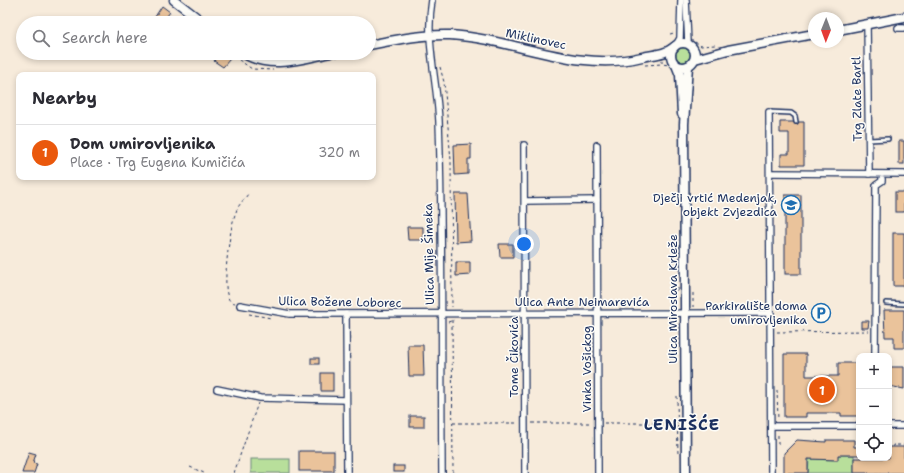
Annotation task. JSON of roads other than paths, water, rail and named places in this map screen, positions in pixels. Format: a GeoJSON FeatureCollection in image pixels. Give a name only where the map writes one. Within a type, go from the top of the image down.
{"type":"FeatureCollection","features":[{"type":"Feature","properties":{"kind":"main road"},"geometry":{"type":"LineString","coordinates":[[174,0],[195,16]]}},
{"type":"Feature","properties":{"kind":"main road"},"geometry":{"type":"LineString","coordinates":[[844,29],[904,17]]}},
{"type":"Feature","properties":{"kind":"main road"},"geometry":{"type":"LineString","coordinates":[[728,50],[692,44],[675,46],[671,54],[674,63],[682,67],[688,66],[695,59],[728,50],[808,35]]}},
{"type":"Feature","properties":{"kind":"main road","name":"Miklinovec"},"geometry":{"type":"LineString","coordinates":[[376,44],[430,36],[470,37],[585,61],[604,62],[636,59],[662,54],[675,46]]}},
{"type":"Feature","properties":{"kind":"main road"},"geometry":{"type":"LineString","coordinates":[[692,44],[695,59]]}},
{"type":"Feature","properties":{"kind":"main road","name":"Miklinovec"},"geometry":{"type":"LineString","coordinates":[[636,59],[674,63]]}},
{"type":"Feature","properties":{"kind":"main road"},"geometry":{"type":"LineString","coordinates":[[260,60],[275,63],[292,60]]}},
{"type":"Feature","properties":{"kind":"main road","name":"Ulica Miroslava Krleže"},"geometry":{"type":"LineString","coordinates":[[674,63],[680,74],[681,106],[684,124]]}},
{"type":"Feature","properties":{"kind":"main road","name":"Ulica Miroslava Krleže"},"geometry":{"type":"LineString","coordinates":[[686,473],[684,124],[688,66]]}},
{"type":"Feature","properties":{"kind":"street"},"geometry":{"type":"LineString","coordinates":[[430,36],[432,0]]}},
{"type":"Feature","properties":{"kind":"street"},"geometry":{"type":"LineString","coordinates":[[675,46],[680,38],[681,0]]}},
{"type":"Feature","properties":{"kind":"street"},"geometry":{"type":"LineString","coordinates":[[686,0],[692,44]]}},
{"type":"Feature","properties":{"kind":"street","name":"Trg Zlate Bartl"},"geometry":{"type":"LineString","coordinates":[[868,24],[869,174]]}},
{"type":"Feature","properties":{"kind":"street","name":"Ulica Mije Šimeka"},"geometry":{"type":"LineString","coordinates":[[430,36],[439,120],[442,473]]}},
{"type":"Feature","properties":{"kind":"street"},"geometry":{"type":"LineString","coordinates":[[769,112],[771,473]]}},
{"type":"Feature","properties":{"kind":"street","name":"Vinka Vošickog"},"geometry":{"type":"LineString","coordinates":[[597,144],[598,473]]}},
{"type":"Feature","properties":{"kind":"street","name":"Tome Čikovića"},"geometry":{"type":"LineString","coordinates":[[524,145],[526,313],[525,473]]}},
{"type":"Feature","properties":{"kind":"street"},"geometry":{"type":"LineString","coordinates":[[770,173],[904,174]]}},
{"type":"Feature","properties":{"kind":"street"},"geometry":{"type":"LineString","coordinates":[[874,353],[876,185],[882,181],[882,178]]}},
{"type":"Feature","properties":{"kind":"street"},"geometry":{"type":"LineString","coordinates":[[525,200],[597,200]]}},
{"type":"Feature","properties":{"kind":"street","name":"Ulica Božene Loborec"},"geometry":{"type":"LineString","coordinates":[[240,305],[290,314],[441,313]]}},
{"type":"Feature","properties":{"kind":"street","name":"Ulica Ante Neimarevića"},"geometry":{"type":"LineString","coordinates":[[441,313],[771,313]]}},
{"type":"Feature","properties":{"kind":"street"},"geometry":{"type":"LineString","coordinates":[[346,314],[347,473]]}},
{"type":"Feature","properties":{"kind":"street"},"geometry":{"type":"LineString","coordinates":[[217,389],[260,398],[346,400]]}},
{"type":"Feature","properties":{"kind":"street"},"geometry":{"type":"LineString","coordinates":[[771,426],[856,426]]}},
{"type":"Feature","properties":{"kind":"street"},"geometry":{"type":"LineString","coordinates":[[892,426],[904,426]]}},
{"type":"Feature","properties":{"kind":"lane"},"geometry":{"type":"LineString","coordinates":[[769,112],[791,113],[795,116],[796,122]]}},
{"type":"Feature","properties":{"kind":"lane"},"geometry":{"type":"LineString","coordinates":[[868,140],[888,139]]}},
{"type":"Feature","properties":{"kind":"lane"},"geometry":{"type":"LineString","coordinates":[[886,303],[904,304]]}},
{"type":"Feature","properties":{"kind":"place","name":"Dječji vrtić Medenjak, objekt Zvjezdica"},"geometry":{"type":"Point","coordinates":[791,205]}},
{"type":"Feature","properties":{"kind":"place","name":"Parkiralište doma umirovljenika"},"geometry":{"type":"Point","coordinates":[821,313]}},
{"type":"Feature","properties":{"kind":"place","name":"Dom umirovljenika"},"geometry":{"type":"Point","coordinates":[822,390]}},
{"type":"Feature","properties":{"kind":"district","name":"LENIŠĆE"},"geometry":{"type":"Point","coordinates":[682,424]}}]}
